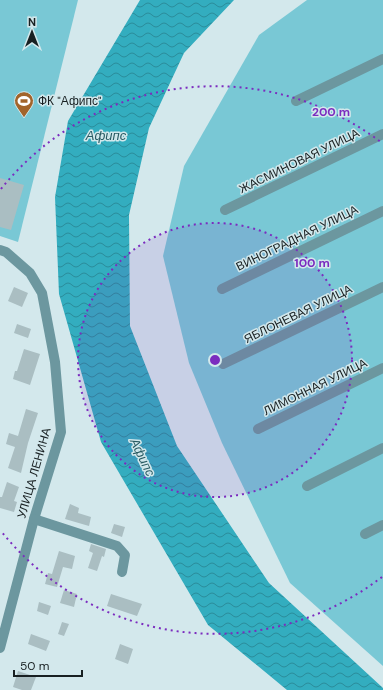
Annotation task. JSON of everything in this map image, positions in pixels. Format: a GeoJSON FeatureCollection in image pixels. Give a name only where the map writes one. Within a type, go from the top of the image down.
{"type":"FeatureCollection","features":[{"type":"Feature","properties":{"kind":"street"},"geometry":{"type":"LineString","coordinates":[[296,102],[383,59]]}},
{"type":"Feature","properties":{"kind":"street","name":"ЖАСМИНОВАЯ УЛИЦА"},"geometry":{"type":"LineString","coordinates":[[226,210],[383,134]]}},
{"type":"Feature","properties":{"kind":"street","name":"ВИНОГРАДНАЯ УЛИЦА"},"geometry":{"type":"LineString","coordinates":[[222,289],[383,211]]}},
{"type":"Feature","properties":{"kind":"street","name":"УЛИЦА ЛЕНИНА"},"geometry":{"type":"LineString","coordinates":[[0,250],[6,252],[30,273],[42,293],[55,362],[61,432],[34,519],[0,648]]}},
{"type":"Feature","properties":{"kind":"street","name":"ЯБЛОНЕВАЯ УЛИЦА"},"geometry":{"type":"LineString","coordinates":[[223,364],[383,287]]}},
{"type":"Feature","properties":{"kind":"street","name":"ЛИМОННАЯ УЛИЦА"},"geometry":{"type":"LineString","coordinates":[[258,430],[383,368]]}},
{"type":"Feature","properties":{"kind":"street"},"geometry":{"type":"LineString","coordinates":[[307,486],[383,448]]}},
{"type":"Feature","properties":{"kind":"street"},"geometry":{"type":"LineString","coordinates":[[34,519],[117,546],[125,555],[122,572]]}},
{"type":"Feature","properties":{"kind":"street"},"geometry":{"type":"LineString","coordinates":[[365,534],[383,525]]}},
{"type":"Feature","properties":{"kind":"shaded area","name":"ФК \"Афипс\""},"geometry":{"type":"Polygon","coordinates":[[[0,0],[78,0],[18,242],[0,236],[0,0]]]}},
{"type":"Feature","properties":{"kind":"shaded area"},"geometry":{"type":"Polygon","coordinates":[[[307,0],[383,0],[383,666],[290,583],[222,443],[189,363],[163,256],[184,166],[259,35],[307,0]]]}},
{"type":"Feature","properties":{"kind":"water","name":"Афипс"},"geometry":{"type":"Polygon","coordinates":[[[140,0],[234,0],[184,53],[149,128],[129,215],[130,326],[177,446],[269,583],[383,688],[383,690],[287,690],[208,625],[101,442],[59,294],[55,197],[68,121],[140,0]]]}},
{"type":"Feature","properties":{"kind":"building"},"geometry":{"type":"Polygon","coordinates":[[[0,178],[24,185],[11,230],[0,227],[0,178]]]}},
{"type":"Feature","properties":{"kind":"building"},"geometry":{"type":"Polygon","coordinates":[[[14,287],[28,293],[22,307],[8,301],[14,287]]]}},
{"type":"Feature","properties":{"kind":"building"},"geometry":{"type":"Polygon","coordinates":[[[17,324],[31,329],[28,338],[14,333],[17,324]]]}},
{"type":"Feature","properties":{"kind":"building"},"geometry":{"type":"Polygon","coordinates":[[[24,349],[40,354],[30,385],[13,379],[24,349]]]}},
{"type":"Feature","properties":{"kind":"building"},"geometry":{"type":"Polygon","coordinates":[[[26,409],[38,413],[28,443],[21,473],[8,468],[15,447],[6,444],[9,433],[18,436],[26,409]]]}},
{"type":"Feature","properties":{"kind":"building"},"geometry":{"type":"Polygon","coordinates":[[[7,482],[19,487],[14,501],[17,502],[14,512],[0,508],[0,497],[2,497],[7,482]]]}},
{"type":"Feature","properties":{"kind":"building"},"geometry":{"type":"Polygon","coordinates":[[[70,504],[79,508],[78,513],[91,517],[89,526],[65,519],[70,504]]]}},
{"type":"Feature","properties":{"kind":"building"},"geometry":{"type":"Polygon","coordinates":[[[114,524],[125,527],[122,537],[111,533],[114,524]]]}},
{"type":"Feature","properties":{"kind":"building"},"geometry":{"type":"Polygon","coordinates":[[[91,544],[106,549],[97,571],[88,568],[93,553],[89,551],[91,544]]]}},
{"type":"Feature","properties":{"kind":"building"},"geometry":{"type":"Polygon","coordinates":[[[59,551],[75,556],[72,569],[63,567],[57,587],[45,584],[48,573],[52,574],[59,551]]]}},
{"type":"Feature","properties":{"kind":"building"},"geometry":{"type":"Polygon","coordinates":[[[64,590],[77,594],[74,607],[60,603],[64,590]]]}},
{"type":"Feature","properties":{"kind":"building"},"geometry":{"type":"Polygon","coordinates":[[[111,594],[142,604],[137,616],[107,606],[111,594]]]}},
{"type":"Feature","properties":{"kind":"building"},"geometry":{"type":"Polygon","coordinates":[[[39,602],[51,606],[48,615],[37,611],[39,602]]]}},
{"type":"Feature","properties":{"kind":"building"},"geometry":{"type":"Polygon","coordinates":[[[62,622],[69,624],[64,636],[58,634],[62,622]]]}},
{"type":"Feature","properties":{"kind":"building"},"geometry":{"type":"Polygon","coordinates":[[[31,634],[50,641],[46,651],[28,644],[31,634]]]}},
{"type":"Feature","properties":{"kind":"building"},"geometry":{"type":"Polygon","coordinates":[[[120,644],[133,649],[128,664],[115,659],[120,644]]]}},
{"type":"Feature","properties":{"kind":"building"},"geometry":{"type":"Polygon","coordinates":[[[18,671],[36,677],[31,690],[22,690],[13,687],[18,671]]]}},
{"type":"Feature","properties":{"kind":"place","name":"ФК \"Афипс\""},"geometry":{"type":"Point","coordinates":[24,118]}}]}
